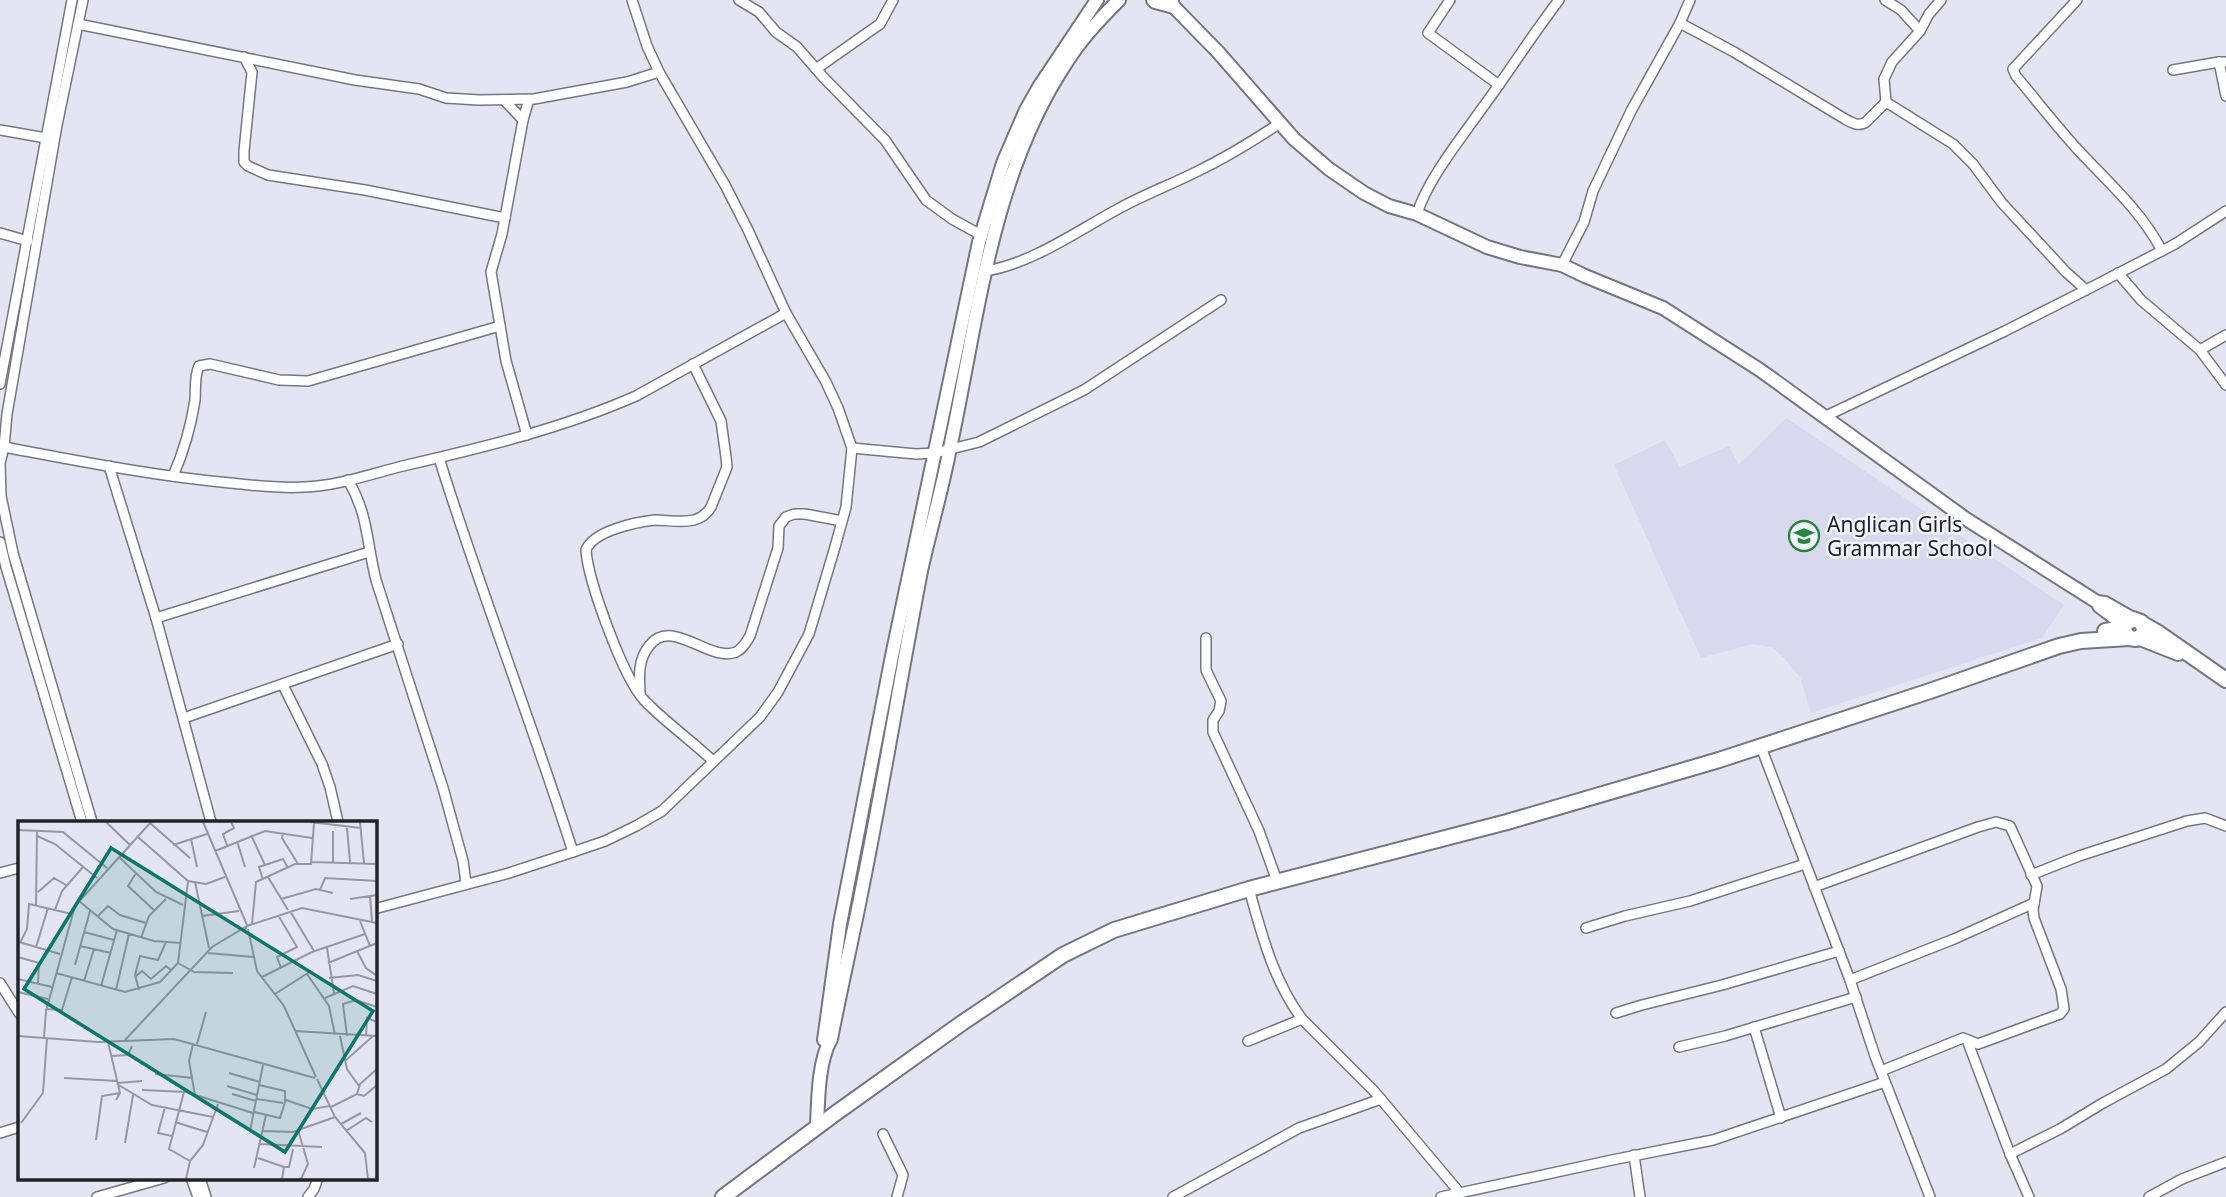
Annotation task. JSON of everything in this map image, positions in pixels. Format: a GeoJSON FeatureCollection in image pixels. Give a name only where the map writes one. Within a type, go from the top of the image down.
{"type":"FeatureCollection","features":[{"type":"Feature","properties":{"kind":"main road"},"geometry":{"type":"LineString","coordinates":[[826,1047],[823,1038],[840,923],[912,556],[981,235],[1003,163],[1026,110],[1097,0]]}},
{"type":"Feature","properties":{"kind":"main road"},"geometry":{"type":"LineString","coordinates":[[817,1128],[826,1047],[831,1039],[864,882],[922,569],[950,450],[986,271],[1009,183],[1039,110],[1067,60],[1101,16],[1119,0]]}},
{"type":"Feature","properties":{"kind":"main road"},"geometry":{"type":"LineString","coordinates":[[1153,0],[1173,4],[1309,153],[1364,193],[1487,247],[1562,265],[1681,319],[1826,416],[1966,519],[2097,602],[2105,603],[2132,629]]}},
{"type":"Feature","properties":{"kind":"main road"},"geometry":{"type":"LineString","coordinates":[[723,1197],[962,1023],[1042,969],[1081,946],[1136,923],[1277,881],[1507,822],[1761,747],[2105,631],[2132,629],[2157,632],[2226,680]]}},
{"type":"Feature","properties":{"kind":"street"},"geometry":{"type":"LineString","coordinates":[[0,384],[72,0]]}},
{"type":"Feature","properties":{"kind":"street"},"geometry":{"type":"LineString","coordinates":[[82,821],[6,559],[0,463],[30,275],[83,0]]}},
{"type":"Feature","properties":{"kind":"street"},"geometry":{"type":"LineString","coordinates":[[376,908],[509,873],[573,852],[636,827],[662,811],[760,717],[791,669],[809,634],[842,521],[852,448],[827,382],[786,313],[731,196],[659,72],[647,46],[632,0]]}},
{"type":"Feature","properties":{"kind":"street"},"geometry":{"type":"LineString","coordinates":[[739,0],[764,16],[776,32],[797,47],[893,149],[926,200],[981,235]]}},
{"type":"Feature","properties":{"kind":"street"},"geometry":{"type":"LineString","coordinates":[[816,69],[880,24],[893,0]]}},
{"type":"Feature","properties":{"kind":"street"},"geometry":{"type":"LineString","coordinates":[[1450,0],[1428,33],[1499,85]]}},
{"type":"Feature","properties":{"kind":"street"},"geometry":{"type":"LineString","coordinates":[[1417,214],[1420,203],[1436,176],[1559,0]]}},
{"type":"Feature","properties":{"kind":"street"},"geometry":{"type":"LineString","coordinates":[[1562,265],[1584,222],[1593,191],[1631,111],[1681,23],[1690,0]]}},
{"type":"Feature","properties":{"kind":"street"},"geometry":{"type":"LineString","coordinates":[[1885,0],[1901,10],[1920,31]]}},
{"type":"Feature","properties":{"kind":"street"},"geometry":{"type":"LineString","coordinates":[[1681,23],[1856,124],[1863,125],[1886,102],[1884,79],[1892,62],[1920,31],[1941,0]]}},
{"type":"Feature","properties":{"kind":"street"},"geometry":{"type":"LineString","coordinates":[[2077,0],[2013,69],[2076,148],[2137,212],[2162,251]]}},
{"type":"Feature","properties":{"kind":"street"},"geometry":{"type":"LineString","coordinates":[[78,24],[355,80],[419,89],[446,98],[529,99],[616,85],[659,72]]}},
{"type":"Feature","properties":{"kind":"street"},"geometry":{"type":"LineString","coordinates":[[244,57],[253,72],[244,150],[244,162],[248,166],[268,175],[365,190],[505,218]]}},
{"type":"Feature","properties":{"kind":"street"},"geometry":{"type":"LineString","coordinates":[[2173,69],[2223,62],[2226,96]]}},
{"type":"Feature","properties":{"kind":"street"},"geometry":{"type":"LineString","coordinates":[[527,435],[506,361],[491,272],[529,99]]}},
{"type":"Feature","properties":{"kind":"street"},"geometry":{"type":"LineString","coordinates":[[504,100],[523,120]]}},
{"type":"Feature","properties":{"kind":"street"},"geometry":{"type":"LineString","coordinates":[[1886,102],[1953,144],[1973,164],[2002,203],[2086,290]]}},
{"type":"Feature","properties":{"kind":"street"},"geometry":{"type":"LineString","coordinates":[[986,271],[1004,268],[1077,234],[1116,210],[1251,143],[1280,123]]}},
{"type":"Feature","properties":{"kind":"street"},"geometry":{"type":"LineString","coordinates":[[0,130],[46,138]]}},
{"type":"Feature","properties":{"kind":"street"},"geometry":{"type":"LineString","coordinates":[[1826,416],[2086,290],[2162,251],[2226,211]]}},
{"type":"Feature","properties":{"kind":"street"},"geometry":{"type":"LineString","coordinates":[[0,233],[28,241]]}},
{"type":"Feature","properties":{"kind":"street"},"geometry":{"type":"LineString","coordinates":[[2118,273],[2141,300],[2200,350],[2226,385]]}},
{"type":"Feature","properties":{"kind":"street"},"geometry":{"type":"LineString","coordinates":[[852,448],[916,454],[950,450],[979,442],[1064,401],[1221,299]]}},
{"type":"Feature","properties":{"kind":"street"},"geometry":{"type":"LineString","coordinates":[[4,447],[173,476],[284,488],[321,486],[527,435],[616,404],[786,313]]}},
{"type":"Feature","properties":{"kind":"street"},"geometry":{"type":"LineString","coordinates":[[173,476],[188,432],[200,366],[211,364],[279,380],[308,381],[500,326]]}},
{"type":"Feature","properties":{"kind":"street"},"geometry":{"type":"LineString","coordinates":[[2200,350],[2226,335]]}},
{"type":"Feature","properties":{"kind":"street"},"geometry":{"type":"LineString","coordinates":[[693,364],[721,421],[726,457],[727,467],[711,507],[707,513],[693,520],[653,520],[608,531],[593,540],[586,550],[593,582],[608,626],[625,669],[640,694],[713,761]]}},
{"type":"Feature","properties":{"kind":"street"},"geometry":{"type":"LineString","coordinates":[[439,458],[573,852]]}},
{"type":"Feature","properties":{"kind":"street"},"geometry":{"type":"LineString","coordinates":[[109,466],[156,618],[211,821]]}},
{"type":"Feature","properties":{"kind":"street"},"geometry":{"type":"LineString","coordinates":[[348,480],[364,512],[369,552],[443,788],[463,861],[466,883]]}},
{"type":"Feature","properties":{"kind":"street"},"geometry":{"type":"LineString","coordinates":[[640,694],[639,670],[643,657],[653,641],[659,637],[668,635],[730,653],[744,646],[750,636],[778,548],[779,526],[786,517],[805,514],[842,521]]}},
{"type":"Feature","properties":{"kind":"street"},"geometry":{"type":"LineString","coordinates":[[0,542],[92,821]]}},
{"type":"Feature","properties":{"kind":"street"},"geometry":{"type":"LineString","coordinates":[[156,618],[369,552]]}},
{"type":"Feature","properties":{"kind":"street"},"geometry":{"type":"LineString","coordinates":[[1206,638],[1206,670],[1221,701],[1213,720],[1213,732],[1259,831],[1277,881]]}},
{"type":"Feature","properties":{"kind":"street"},"geometry":{"type":"LineString","coordinates":[[184,718],[398,644]]}},
{"type":"Feature","properties":{"kind":"street"},"geometry":{"type":"LineString","coordinates":[[283,685],[322,764],[338,821]]}},
{"type":"Feature","properties":{"kind":"street"},"geometry":{"type":"LineString","coordinates":[[1761,747],[1930,1197]]}},
{"type":"Feature","properties":{"kind":"street"},"geometry":{"type":"LineString","coordinates":[[2031,875],[2079,856],[2187,821],[2205,818],[2226,826]]}},
{"type":"Feature","properties":{"kind":"street"},"geometry":{"type":"LineString","coordinates":[[1814,887],[1996,822],[2010,826],[2037,886],[2034,918],[2061,989],[2064,1009],[2060,1014],[1978,1044],[1966,1039],[1956,1040],[1881,1071]]}},
{"type":"Feature","properties":{"kind":"street"},"geometry":{"type":"LineString","coordinates":[[1586,928],[1690,901],[1805,864]]}},
{"type":"Feature","properties":{"kind":"street"},"geometry":{"type":"LineString","coordinates":[[0,873],[18,868]]}},
{"type":"Feature","properties":{"kind":"street"},"geometry":{"type":"LineString","coordinates":[[1250,889],[1266,949],[1280,982],[1302,1019],[1381,1098],[1458,1192]]}},
{"type":"Feature","properties":{"kind":"street"},"geometry":{"type":"LineString","coordinates":[[1850,980],[1954,939],[2034,903]]}},
{"type":"Feature","properties":{"kind":"street"},"geometry":{"type":"LineString","coordinates":[[1616,1013],[1839,951]]}},
{"type":"Feature","properties":{"kind":"street"},"geometry":{"type":"LineString","coordinates":[[0,983],[18,1011]]}},
{"type":"Feature","properties":{"kind":"street"},"geometry":{"type":"LineString","coordinates":[[1679,1047],[1856,997]]}},
{"type":"Feature","properties":{"kind":"street"},"geometry":{"type":"LineString","coordinates":[[2010,1154],[2166,1069],[2199,1042],[2225,1014]]}},
{"type":"Feature","properties":{"kind":"street"},"geometry":{"type":"LineString","coordinates":[[1248,1041],[1302,1019]]}},
{"type":"Feature","properties":{"kind":"street"},"geometry":{"type":"LineString","coordinates":[[1754,1027],[1781,1118]]}},
{"type":"Feature","properties":{"kind":"street"},"geometry":{"type":"LineString","coordinates":[[1966,1039],[2029,1197]]}},
{"type":"Feature","properties":{"kind":"street"},"geometry":{"type":"LineString","coordinates":[[1441,1197],[1713,1140],[1885,1082]]}},
{"type":"Feature","properties":{"kind":"street"},"geometry":{"type":"LineString","coordinates":[[1173,1197],[1299,1128],[1381,1098]]}},
{"type":"Feature","properties":{"kind":"street"},"geometry":{"type":"LineString","coordinates":[[0,1133],[18,1126]]}},
{"type":"Feature","properties":{"kind":"street"},"geometry":{"type":"LineString","coordinates":[[883,1135],[903,1175],[897,1197]]}},
{"type":"Feature","properties":{"kind":"street"},"geometry":{"type":"LineString","coordinates":[[1634,1155],[1640,1197]]}},
{"type":"Feature","properties":{"kind":"street"},"geometry":{"type":"LineString","coordinates":[[2149,1197],[2182,1178],[2226,1162]]}},
{"type":"Feature","properties":{"kind":"street"},"geometry":{"type":"LineString","coordinates":[[97,1197],[156,1180]]}},
{"type":"Feature","properties":{"kind":"street"},"geometry":{"type":"LineString","coordinates":[[192,1180],[198,1197]]}},
{"type":"Feature","properties":{"kind":"street"},"geometry":{"type":"LineString","coordinates":[[201,1180],[206,1197]]}},
{"type":"Feature","properties":{"kind":"street"},"geometry":{"type":"LineString","coordinates":[[308,1197],[318,1180]]}},
{"type":"Feature","properties":{"kind":"shaded area","name":"Anglican Girls Grammar School"},"geometry":{"type":"Polygon","coordinates":[[[1786,418],[2064,605],[2042,638],[1811,713],[1800,677],[1773,648],[1753,644],[1701,658],[1614,465],[1665,440],[1680,467],[1729,446],[1739,465],[1786,418]]]}},
{"type":"Feature","properties":{"kind":"place","name":"Anglican Girls Grammar School"},"geometry":{"type":"Point","coordinates":[1804,536]}}]}
